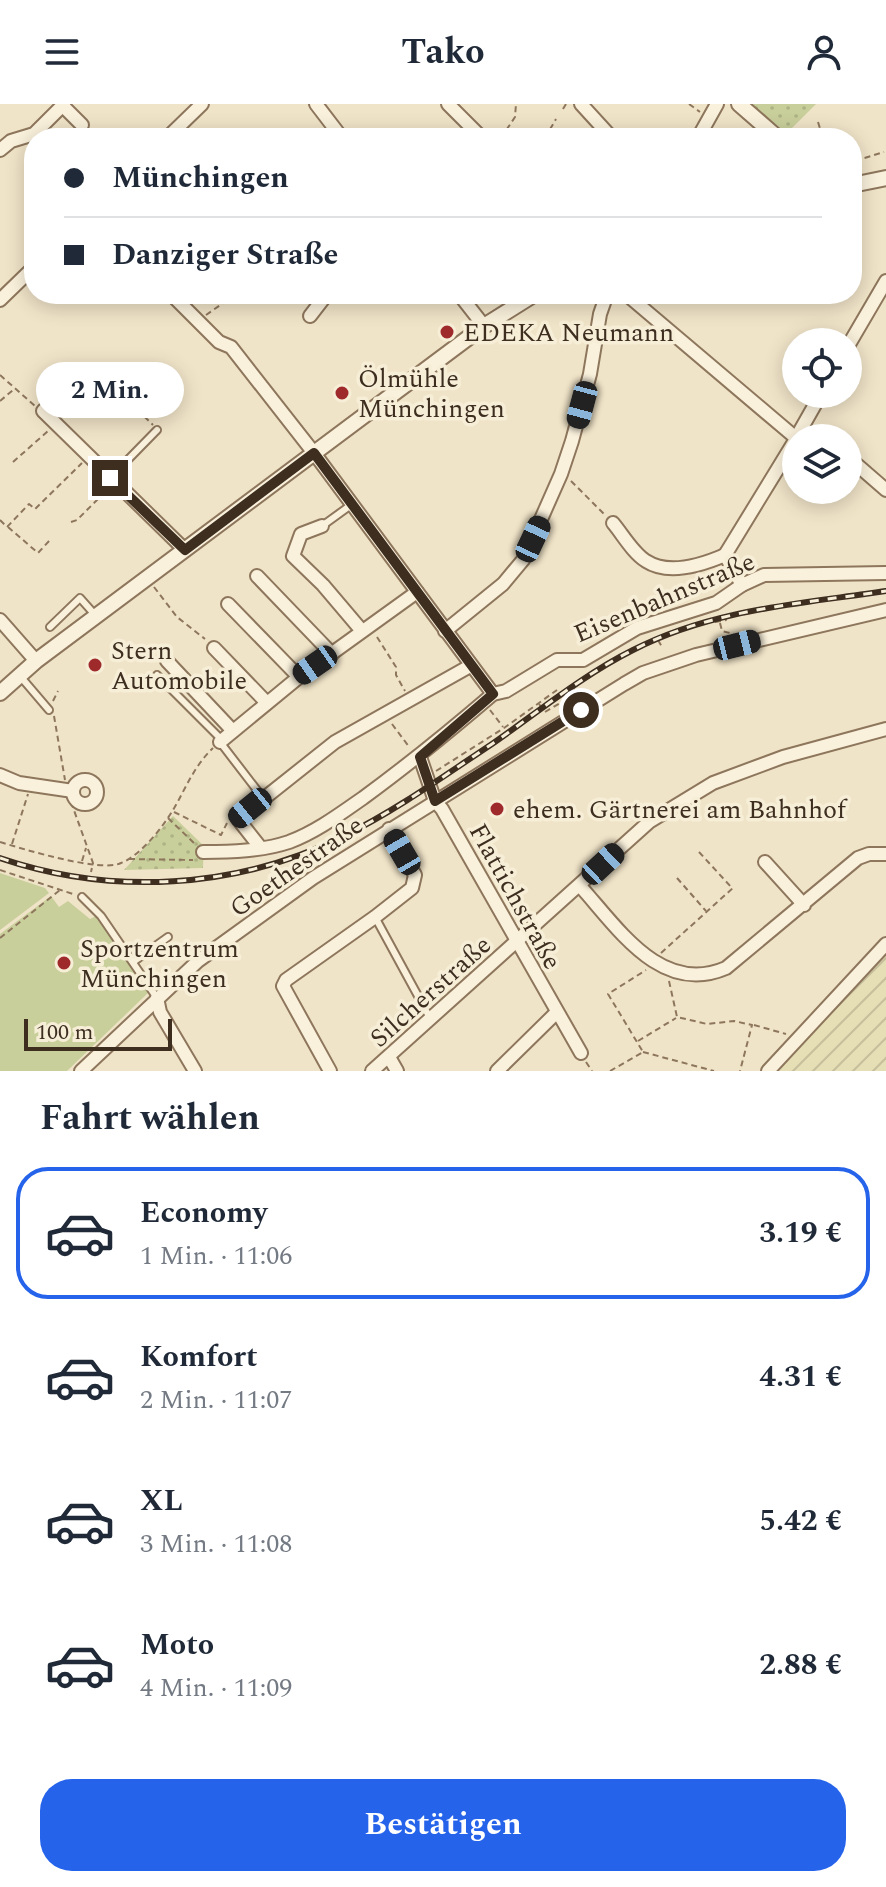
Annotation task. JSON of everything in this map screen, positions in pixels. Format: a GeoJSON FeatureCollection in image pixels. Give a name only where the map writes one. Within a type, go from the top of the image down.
{"type":"FeatureCollection","features":[{"type":"Feature","properties":{"kind":"street"},"geometry":{"type":"LineString","coordinates":[[179,128],[202,104]]}},
{"type":"Feature","properties":{"kind":"street"},"geometry":{"type":"LineString","coordinates":[[316,104],[334,128]]}},
{"type":"Feature","properties":{"kind":"street"},"geometry":{"type":"LineString","coordinates":[[448,104],[472,128]]}},
{"type":"Feature","properties":{"kind":"street"},"geometry":{"type":"LineString","coordinates":[[581,104],[603,128]]}},
{"type":"Feature","properties":{"kind":"street"},"geometry":{"type":"LineString","coordinates":[[704,128],[717,104]]}},
{"type":"Feature","properties":{"kind":"street"},"geometry":{"type":"LineString","coordinates":[[739,104],[767,128]]}},
{"type":"Feature","properties":{"kind":"street"},"geometry":{"type":"LineString","coordinates":[[40,128],[63,105],[82,125]]}},
{"type":"Feature","properties":{"kind":"street"},"geometry":{"type":"LineString","coordinates":[[0,150],[11,141],[24,137]]}},
{"type":"Feature","properties":{"kind":"street"},"geometry":{"type":"LineString","coordinates":[[862,184],[886,178]]}},
{"type":"Feature","properties":{"kind":"street"},"geometry":{"type":"LineString","coordinates":[[0,300],[24,277]]}},
{"type":"Feature","properties":{"kind":"street"},"geometry":{"type":"LineString","coordinates":[[859,328],[886,281]]}},
{"type":"Feature","properties":{"kind":"street"},"geometry":{"type":"LineString","coordinates":[[181,304],[219,342],[231,347],[314,453],[470,666],[484,701]]}},
{"type":"Feature","properties":{"kind":"street"},"geometry":{"type":"LineString","coordinates":[[310,316],[319,304]]}},
{"type":"Feature","properties":{"kind":"street"},"geometry":{"type":"LineString","coordinates":[[467,304],[484,326]]}},
{"type":"Feature","properties":{"kind":"street"},"geometry":{"type":"LineString","coordinates":[[0,693],[36,661],[147,577],[484,326],[519,304]]}},
{"type":"Feature","properties":{"kind":"street"},"geometry":{"type":"LineString","coordinates":[[445,631],[517,571],[561,474],[582,405],[604,304]]}},
{"type":"Feature","properties":{"kind":"street"},"geometry":{"type":"LineString","coordinates":[[638,304],[784,424]]}},
{"type":"Feature","properties":{"kind":"street"},"geometry":{"type":"LineString","coordinates":[[45,408],[56,424],[185,550]]}},
{"type":"Feature","properties":{"kind":"street"},"geometry":{"type":"LineString","coordinates":[[613,523],[644,560],[659,567],[700,566],[725,555],[782,465]]}},
{"type":"Feature","properties":{"kind":"street"},"geometry":{"type":"LineString","coordinates":[[862,469],[886,490]]}},
{"type":"Feature","properties":{"kind":"street"},"geometry":{"type":"LineString","coordinates":[[322,526],[301,534],[293,556],[366,628]]}},
{"type":"Feature","properties":{"kind":"street"},"geometry":{"type":"LineString","coordinates":[[725,555],[742,585]]}},
{"type":"Feature","properties":{"kind":"street","name":"Eisenbahnstraße"},"geometry":{"type":"LineString","coordinates":[[202,852],[289,841],[335,818],[418,757],[484,701],[557,660],[589,657],[637,628],[716,603],[742,585],[764,575],[886,573]]}},
{"type":"Feature","properties":{"kind":"street"},"geometry":{"type":"LineString","coordinates":[[257,576],[332,654]]}},
{"type":"Feature","properties":{"kind":"street"},"geometry":{"type":"LineString","coordinates":[[167,661],[225,737],[299,677],[417,592]]}},
{"type":"Feature","properties":{"kind":"street"},"geometry":{"type":"LineString","coordinates":[[228,604],[299,677]]}},
{"type":"Feature","properties":{"kind":"street","name":"Goethestraße"},"geometry":{"type":"LineString","coordinates":[[81,1071],[198,961],[313,878],[643,673],[696,655],[886,610]]}},
{"type":"Feature","properties":{"kind":"street"},"geometry":{"type":"LineString","coordinates":[[0,620],[36,661]]}},
{"type":"Feature","properties":{"kind":"street"},"geometry":{"type":"LineString","coordinates":[[214,648],[267,703]]}},
{"type":"Feature","properties":{"kind":"street"},"geometry":{"type":"LineString","coordinates":[[260,847],[238,819],[318,754],[470,666]]}},
{"type":"Feature","properties":{"kind":"street","name":"Silcherstraße"},"geometry":{"type":"LineString","coordinates":[[372,1071],[649,822],[713,783],[783,757],[886,729]]}},
{"type":"Feature","properties":{"kind":"street","name":"Flattichstraße"},"geometry":{"type":"LineString","coordinates":[[418,757],[435,801],[581,1053]]}},
{"type":"Feature","properties":{"kind":"street"},"geometry":{"type":"LineString","coordinates":[[0,775],[33,785],[70,790]]}},
{"type":"Feature","properties":{"kind":"street"},"geometry":{"type":"LineString","coordinates":[[330,1071],[283,986],[286,980],[412,888],[415,875],[389,829]]}},
{"type":"Feature","properties":{"kind":"street"},"geometry":{"type":"LineString","coordinates":[[580,886],[638,951],[659,965],[682,974],[703,975],[726,968],[858,858],[869,854],[886,854]]}},
{"type":"Feature","properties":{"kind":"street"},"geometry":{"type":"LineString","coordinates":[[765,862],[804,905]]}},
{"type":"Feature","properties":{"kind":"street"},"geometry":{"type":"LineString","coordinates":[[768,1071],[886,944]]}},
{"type":"Feature","properties":{"kind":"street"},"geometry":{"type":"LineString","coordinates":[[157,998],[160,1012],[189,1069]]}},
{"type":"Feature","properties":{"kind":"street"},"geometry":{"type":"LineString","coordinates":[[497,1071],[556,1013]]}},
{"type":"Feature","properties":{"kind":"street"},"geometry":{"type":"LineString","coordinates":[[389,1057],[397,1071]]}},
{"type":"Feature","properties":{"kind":"lane"},"geometry":{"type":"LineString","coordinates":[[113,480],[157,430]]}},
{"type":"Feature","properties":{"kind":"lane"},"geometry":{"type":"LineString","coordinates":[[322,526],[352,504]]}},
{"type":"Feature","properties":{"kind":"lane"},"geometry":{"type":"LineString","coordinates":[[50,627],[80,598],[96,616]]}},
{"type":"Feature","properties":{"kind":"lane"},"geometry":{"type":"LineString","coordinates":[[157,675],[225,737],[263,798]]}},
{"type":"Feature","properties":{"kind":"lane"},"geometry":{"type":"LineString","coordinates":[[19,676],[49,710]]}},
{"type":"Feature","properties":{"kind":"lane"},"geometry":{"type":"LineString","coordinates":[[82,897],[101,916],[157,998]]}},
{"type":"Feature","properties":{"kind":"lane"},"geometry":{"type":"LineString","coordinates":[[375,917],[430,1018]]}},
{"type":"Feature","properties":{"kind":"lane"},"geometry":{"type":"LineString","coordinates":[[133,962],[168,937]]}},
{"type":"Feature","properties":{"kind":"path"},"geometry":{"type":"LineString","coordinates":[[508,128],[515,117],[516,104]]}},
{"type":"Feature","properties":{"kind":"path"},"geometry":{"type":"LineString","coordinates":[[563,109],[566,104]]}},
{"type":"Feature","properties":{"kind":"path"},"geometry":{"type":"LineString","coordinates":[[689,104],[709,118]]}},
{"type":"Feature","properties":{"kind":"path"},"geometry":{"type":"LineString","coordinates":[[551,128],[556,119]]}},
{"type":"Feature","properties":{"kind":"path"},"geometry":{"type":"LineString","coordinates":[[818,122],[820,128]]}},
{"type":"Feature","properties":{"kind":"path"},"geometry":{"type":"LineString","coordinates":[[862,159],[884,152]]}},
{"type":"Feature","properties":{"kind":"path"},"geometry":{"type":"LineString","coordinates":[[199,321],[222,304]]}},
{"type":"Feature","properties":{"kind":"path"},"geometry":{"type":"LineString","coordinates":[[0,375],[28,403],[45,408]]}},
{"type":"Feature","properties":{"kind":"path"},"geometry":{"type":"LineString","coordinates":[[78,378],[107,401],[117,390],[157,430]]}},
{"type":"Feature","properties":{"kind":"path"},"geometry":{"type":"LineString","coordinates":[[0,401],[13,389]]}},
{"type":"Feature","properties":{"kind":"path"},"geometry":{"type":"LineString","coordinates":[[13,462],[56,424]]}},
{"type":"Feature","properties":{"kind":"path"},"geometry":{"type":"LineString","coordinates":[[7,527],[29,504],[35,509],[88,456]]}},
{"type":"Feature","properties":{"kind":"path"},"geometry":{"type":"LineString","coordinates":[[561,474],[569,478],[613,523]]}},
{"type":"Feature","properties":{"kind":"path"},"geometry":{"type":"LineString","coordinates":[[71,522],[77,520],[113,480]]}},
{"type":"Feature","properties":{"kind":"path"},"geometry":{"type":"LineString","coordinates":[[0,520],[38,553],[50,540]]}},
{"type":"Feature","properties":{"kind":"path"},"geometry":{"type":"LineString","coordinates":[[147,577],[177,617],[214,648]]}},
{"type":"Feature","properties":{"kind":"path"},"geometry":{"type":"LineString","coordinates":[[725,614],[726,620],[716,622],[722,631],[727,631]]}},
{"type":"Feature","properties":{"kind":"path"},"geometry":{"type":"LineString","coordinates":[[366,628],[396,667],[396,675],[410,700]]}},
{"type":"Feature","properties":{"kind":"path"},"geometry":{"type":"LineString","coordinates":[[658,640],[662,647]]}},
{"type":"Feature","properties":{"kind":"path"},"geometry":{"type":"LineString","coordinates":[[427,776],[504,728],[557,690]]}},
{"type":"Feature","properties":{"kind":"path"},"geometry":{"type":"LineString","coordinates":[[58,691],[53,701],[54,717],[70,790],[93,863],[91,872]]}},
{"type":"Feature","properties":{"kind":"path"},"geometry":{"type":"LineString","coordinates":[[538,703],[545,712],[577,692]]}},
{"type":"Feature","properties":{"kind":"path"},"geometry":{"type":"LineString","coordinates":[[484,701],[504,728]]}},
{"type":"Feature","properties":{"kind":"path"},"geometry":{"type":"LineString","coordinates":[[386,714],[418,757]]}},
{"type":"Feature","properties":{"kind":"path"},"geometry":{"type":"LineString","coordinates":[[0,842],[81,862],[113,866],[128,859],[168,818],[198,762],[225,737]]}},
{"type":"Feature","properties":{"kind":"path"},"geometry":{"type":"LineString","coordinates":[[11,846],[33,785]]}},
{"type":"Feature","properties":{"kind":"path"},"geometry":{"type":"LineString","coordinates":[[172,811],[221,835],[231,815],[238,819]]}},
{"type":"Feature","properties":{"kind":"path"},"geometry":{"type":"LineString","coordinates":[[128,859],[192,861],[202,852],[168,818]]}},
{"type":"Feature","properties":{"kind":"path"},"geometry":{"type":"LineString","coordinates":[[81,862],[86,847]]}},
{"type":"Feature","properties":{"kind":"path"},"geometry":{"type":"LineString","coordinates":[[643,1052],[608,994],[659,965],[707,912],[734,888],[699,852]]}},
{"type":"Feature","properties":{"kind":"path"},"geometry":{"type":"LineString","coordinates":[[0,870],[82,897]]}},
{"type":"Feature","properties":{"kind":"path"},"geometry":{"type":"LineString","coordinates":[[677,878],[707,912]]}},
{"type":"Feature","properties":{"kind":"path"},"geometry":{"type":"LineString","coordinates":[[0,938],[65,890]]}},
{"type":"Feature","properties":{"kind":"path"},"geometry":{"type":"LineString","coordinates":[[659,965],[677,1017]]}},
{"type":"Feature","properties":{"kind":"path"},"geometry":{"type":"LineString","coordinates":[[638,1041],[677,1017],[707,1024],[734,1021],[798,1038]]}},
{"type":"Feature","properties":{"kind":"path"},"geometry":{"type":"LineString","coordinates":[[740,1071],[752,1025]]}},
{"type":"Feature","properties":{"kind":"path"},"geometry":{"type":"LineString","coordinates":[[748,1041],[755,1043]]}},
{"type":"Feature","properties":{"kind":"path"},"geometry":{"type":"LineString","coordinates":[[610,1071],[643,1052],[714,1071]]}},
{"type":"Feature","properties":{"kind":"shaded area"},"geometry":{"type":"Polygon","coordinates":[[[886,952],[886,1071],[775,1071],[886,952]]]}},
{"type":"Feature","properties":{"kind":"green space"},"geometry":{"type":"Polygon","coordinates":[[[750,104],[816,104],[792,128],[781,128],[750,104]]]}},
{"type":"Feature","properties":{"kind":"green space"},"geometry":{"type":"Polygon","coordinates":[[[173,816],[204,846],[203,868],[124,870],[173,816]]]}},
{"type":"Feature","properties":{"kind":"green space"},"geometry":{"type":"Polygon","coordinates":[[[0,873],[45,888],[49,893],[0,930],[0,873]]]}},
{"type":"Feature","properties":{"kind":"green space","name":"Sportzentrum Münchingen"},"geometry":{"type":"Polygon","coordinates":[[[51,896],[59,907],[68,901],[90,919],[96,916],[149,992],[67,1071],[0,1071],[0,934],[51,896]]]}},
{"type":"Feature","properties":{"kind":"railway"},"geometry":{"type":"LineString","coordinates":[[0,858],[43,870],[129,882],[217,877],[260,868],[342,837],[381,816],[596,671],[663,636],[757,610],[886,591]]}},
{"type":"Feature","properties":{"kind":"place","name":"EDEKA Neumann"},"geometry":{"type":"Point","coordinates":[447,332]}},
{"type":"Feature","properties":{"kind":"place","name":"Ölmühle Münchingen"},"geometry":{"type":"Point","coordinates":[342,393]}},
{"type":"Feature","properties":{"kind":"place","name":"Stern Automobile"},"geometry":{"type":"Point","coordinates":[95,665]}},
{"type":"Feature","properties":{"kind":"place","name":"ehem. Gärtnerei am Bahnhof"},"geometry":{"type":"Point","coordinates":[497,809]}},
{"type":"Feature","properties":{"kind":"place","name":"Sportzentrum Münchingen"},"geometry":{"type":"Point","coordinates":[64,963]}},
{"type":"Feature","properties":{"kind":"route"},"geometry":{"type":"LineString","coordinates":[[110,478],[185,550],[314,453],[493,694],[420,757],[435,801],[581,710]]}}]}
